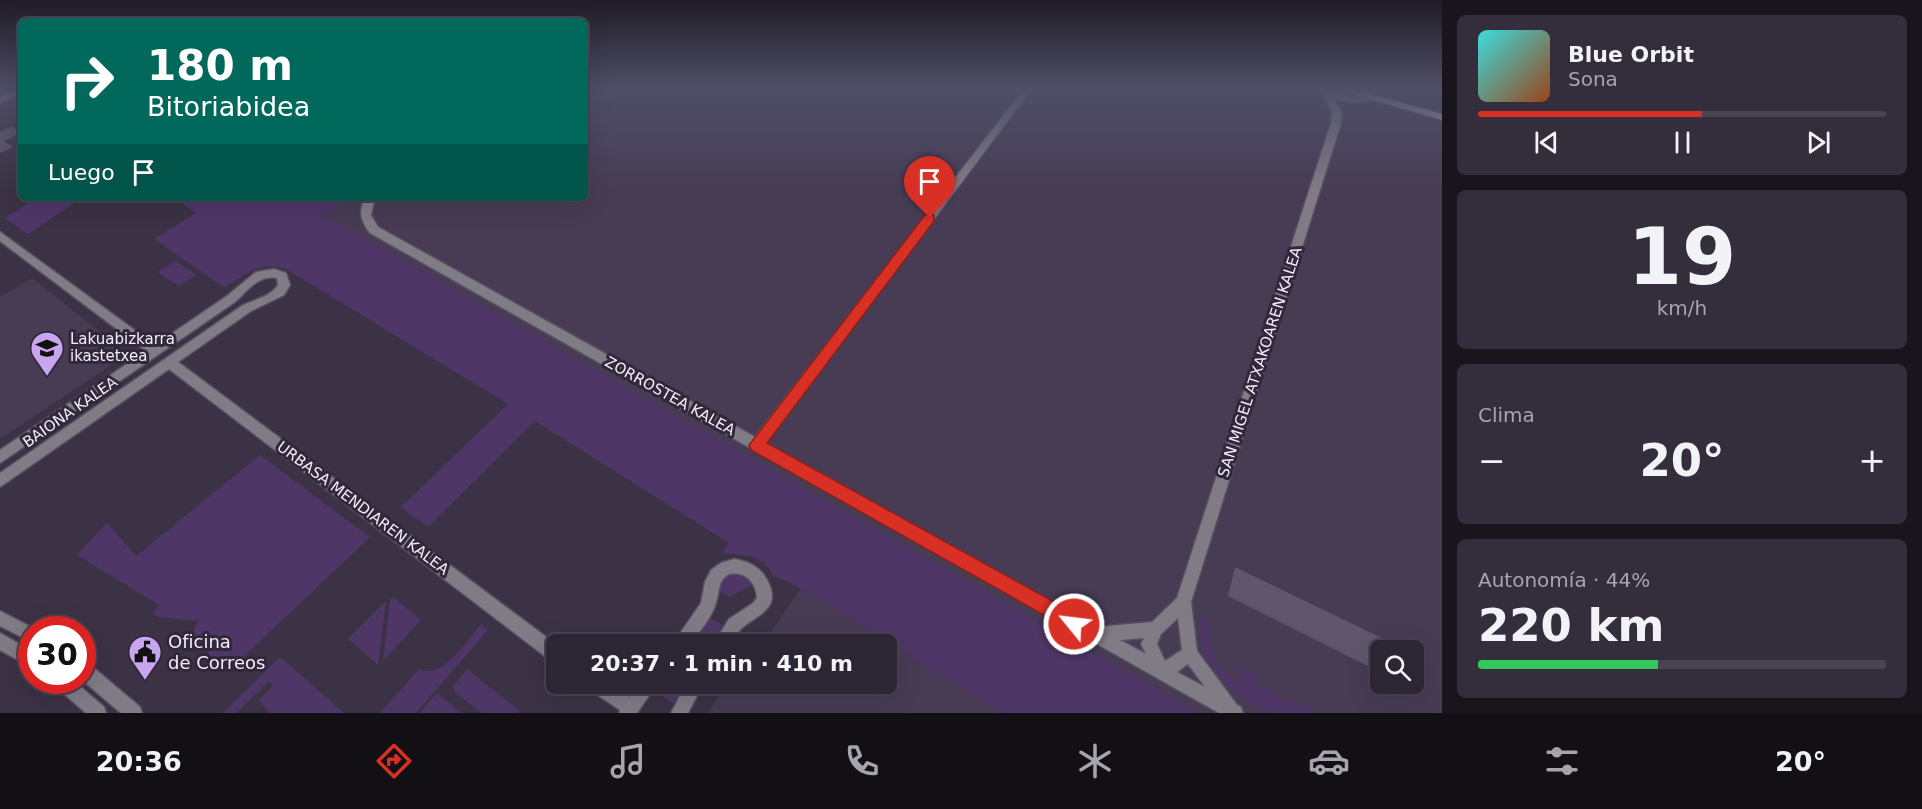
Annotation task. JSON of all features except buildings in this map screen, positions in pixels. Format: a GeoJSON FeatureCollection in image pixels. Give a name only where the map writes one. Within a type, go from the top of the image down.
{"type":"FeatureCollection","features":[{"type":"Feature","properties":{"kind":"street"},"geometry":{"type":"LineString","coordinates":[[757,445],[1003,123]]}},
{"type":"Feature","properties":{"kind":"street","name":"SAN MIGEL ATXAKOAREN KALEA"},"geometry":{"type":"LineString","coordinates":[[1234,712],[1190,654],[1183,602],[1336,123]]}},
{"type":"Feature","properties":{"kind":"street","name":"ZORROSTEA KALEA"},"geometry":{"type":"LineString","coordinates":[[369,201],[365,213],[366,220],[374,230],[1234,712]]}},
{"type":"Feature","properties":{"kind":"street"},"geometry":{"type":"LineString","coordinates":[[0,236],[154,351]]}},
{"type":"Feature","properties":{"kind":"street","name":"BAIONA KALEA"},"geometry":{"type":"LineString","coordinates":[[0,457],[231,299],[254,277],[270,272],[282,276],[284,285],[280,292],[248,308],[0,481]]}},
{"type":"Feature","properties":{"kind":"street","name":"URBASA MENDIAREN KALEA"},"geometry":{"type":"LineString","coordinates":[[170,362],[546,646]]}},
{"type":"Feature","properties":{"kind":"street"},"geometry":{"type":"LineString","coordinates":[[688,634],[707,608],[712,582],[716,575],[730,567],[748,569],[760,579],[764,589],[763,601],[756,611],[737,622],[729,634]]}},
{"type":"Feature","properties":{"kind":"street","name":"SAN MIGEL ATXAKOAREN KALEA"},"geometry":{"type":"LineString","coordinates":[[1156,629],[1183,602]]}},
{"type":"Feature","properties":{"kind":"street"},"geometry":{"type":"LineString","coordinates":[[0,618],[18,628]]}},
{"type":"Feature","properties":{"kind":"street"},"geometry":{"type":"LineString","coordinates":[[1094,635],[1156,629]]}},
{"type":"Feature","properties":{"kind":"street"},"geometry":{"type":"LineString","coordinates":[[1156,629],[1149,644],[1162,672],[1190,654]]}},
{"type":"Feature","properties":{"kind":"street"},"geometry":{"type":"LineString","coordinates":[[0,641],[18,652]]}},
{"type":"Feature","properties":{"kind":"street"},"geometry":{"type":"LineString","coordinates":[[96,681],[134,713]]}},
{"type":"Feature","properties":{"kind":"street"},"geometry":{"type":"LineString","coordinates":[[77,694],[98,713]]}},
{"type":"Feature","properties":{"kind":"street"},"geometry":{"type":"LineString","coordinates":[[609,694],[629,711],[642,694]]}},
{"type":"Feature","properties":{"kind":"street"},"geometry":{"type":"LineString","coordinates":[[680,713],[690,694]]}},
{"type":"Feature","properties":{"kind":"shaded area"},"geometry":{"type":"Polygon","coordinates":[[[588,123],[1442,123],[1442,713],[1199,713],[322,215],[341,201],[588,201],[588,123]]]}},
{"type":"Feature","properties":{"kind":"shaded area"},"geometry":{"type":"Polygon","coordinates":[[[32,201],[78,201],[28,234],[5,218],[32,201]]]}},
{"type":"Feature","properties":{"kind":"shaded area"},"geometry":{"type":"Polygon","coordinates":[[[178,201],[344,201],[323,215],[1199,713],[1001,713],[897,648],[897,634],[875,634],[801,588],[773,575],[765,563],[751,556],[722,553],[729,543],[535,421],[428,527],[401,507],[508,404],[286,269],[269,266],[254,270],[225,288],[154,239],[196,213],[178,201]]]}},
{"type":"Feature","properties":{"kind":"shaded area"},"geometry":{"type":"Polygon","coordinates":[[[176,261],[196,275],[179,286],[157,272],[176,261]]]}},
{"type":"Feature","properties":{"kind":"shaded area","name":"Lakuabizkarra ikastetxea"},"geometry":{"type":"Polygon","coordinates":[[[32,278],[128,354],[0,439],[0,297],[32,278]]]}},
{"type":"Feature","properties":{"kind":"shaded area"},"geometry":{"type":"Polygon","coordinates":[[[260,455],[370,537],[235,665],[217,666],[216,658],[207,657],[211,643],[189,640],[198,621],[158,617],[153,613],[159,605],[77,555],[107,523],[136,556],[260,455]]]}},
{"type":"Feature","properties":{"kind":"shaded area"},"geometry":{"type":"Polygon","coordinates":[[[732,574],[745,576],[754,584],[729,597],[726,593],[717,592],[721,581],[732,574]]]}},
{"type":"Feature","properties":{"kind":"shaded area"},"geometry":{"type":"Polygon","coordinates":[[[801,588],[875,634],[770,634],[801,588]]]}},
{"type":"Feature","properties":{"kind":"shaded area"},"geometry":{"type":"Polygon","coordinates":[[[393,597],[421,620],[383,661],[390,600],[393,597]]]}},
{"type":"Feature","properties":{"kind":"shaded area"},"geometry":{"type":"Polygon","coordinates":[[[386,601],[378,665],[348,639],[386,601]]]}},
{"type":"Feature","properties":{"kind":"shaded area"},"geometry":{"type":"Polygon","coordinates":[[[1201,616],[1210,620],[1208,629],[1211,648],[1219,665],[1232,679],[1239,684],[1243,666],[1258,674],[1256,684],[1291,703],[1293,698],[1316,713],[1270,713],[1231,688],[1221,679],[1206,656],[1200,630],[1201,616]]]}},
{"type":"Feature","properties":{"kind":"shaded area"},"geometry":{"type":"Polygon","coordinates":[[[708,617],[725,626],[720,634],[696,634],[708,617]]]}},
{"type":"Feature","properties":{"kind":"shaded area"},"geometry":{"type":"Polygon","coordinates":[[[481,624],[488,630],[416,713],[380,713],[419,669],[428,671],[445,664],[454,657],[481,624]]]}},
{"type":"Feature","properties":{"kind":"shaded area"},"geometry":{"type":"Polygon","coordinates":[[[897,648],[1001,713],[708,713],[720,694],[897,694],[897,648]]]}},
{"type":"Feature","properties":{"kind":"shaded area"},"geometry":{"type":"Polygon","coordinates":[[[280,657],[344,713],[269,713],[259,700],[273,686],[269,681],[237,713],[223,713],[280,657]]]}},
{"type":"Feature","properties":{"kind":"shaded area"},"geometry":{"type":"Polygon","coordinates":[[[467,669],[520,711],[518,713],[481,713],[454,691],[453,686],[467,669]]]}},
{"type":"Feature","properties":{"kind":"shaded area"},"geometry":{"type":"Polygon","coordinates":[[[437,693],[461,713],[420,713],[437,693]]]}},
{"type":"Feature","properties":{"kind":"shaded area"},"geometry":{"type":"Polygon","coordinates":[[[660,694],[680,694],[673,704],[660,694]]]}},
{"type":"Feature","properties":{"kind":"place","name":"Lakuabizkarra ikastetxea"},"geometry":{"type":"Point","coordinates":[47,377]}},
{"type":"Feature","properties":{"kind":"place","name":"Oficina de Correos"},"geometry":{"type":"Point","coordinates":[145,681]}},
{"type":"Feature","properties":{"kind":"route"},"geometry":{"type":"LineString","coordinates":[[930,218],[757,445],[1074,624]]}}]}
